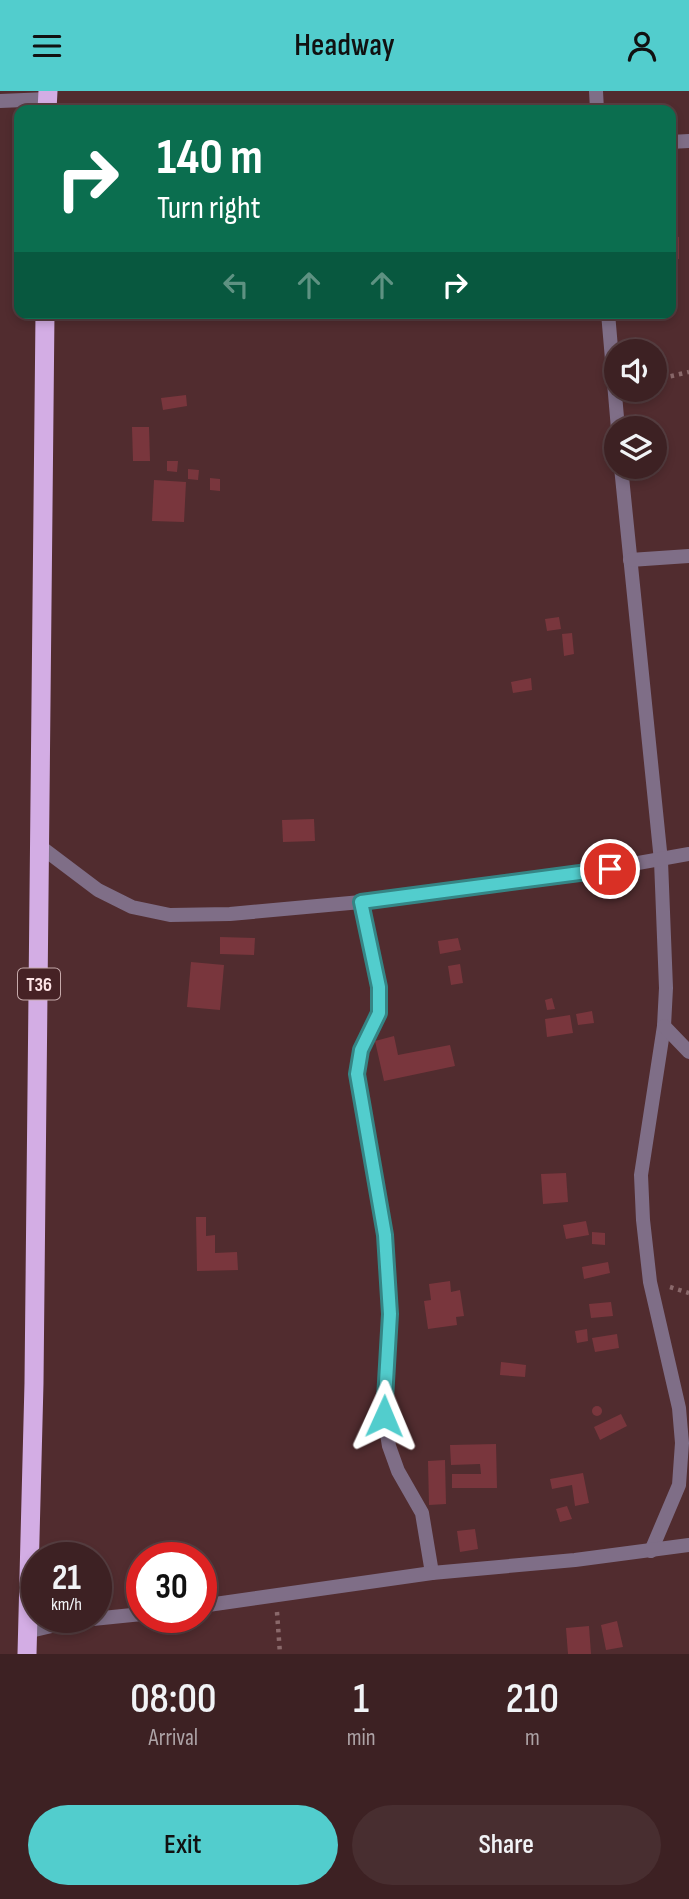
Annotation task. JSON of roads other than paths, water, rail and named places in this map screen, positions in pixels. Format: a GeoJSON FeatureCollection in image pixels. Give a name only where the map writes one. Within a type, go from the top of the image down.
{"type":"FeatureCollection","features":[{"type":"Feature","properties":{"kind":"highway","name":"T36"},"geometry":{"type":"LineString","coordinates":[[29,1542],[34,1383],[45,319]]}},
{"type":"Feature","properties":{"kind":"highway","name":"T36"},"geometry":{"type":"LineString","coordinates":[[26,1633],[27,1654]]}},
{"type":"Feature","properties":{"kind":"street"},"geometry":{"type":"LineString","coordinates":[[0,101],[48,100]]}},
{"type":"Feature","properties":{"kind":"street"},"geometry":{"type":"LineString","coordinates":[[609,319],[617,416]]}},
{"type":"Feature","properties":{"kind":"street"},"geometry":{"type":"LineString","coordinates":[[622,479],[661,861],[666,988],[664,1026],[645,1135],[641,1175],[643,1220],[650,1282],[679,1408],[682,1443],[679,1485],[651,1551]]}},
{"type":"Feature","properties":{"kind":"street"},"geometry":{"type":"LineString","coordinates":[[630,560],[689,556]]}},
{"type":"Feature","properties":{"kind":"street"},"geometry":{"type":"LineString","coordinates":[[41,846],[97,890],[132,907],[170,915],[230,914],[361,902],[661,861],[689,854]]}},
{"type":"Feature","properties":{"kind":"street"},"geometry":{"type":"LineString","coordinates":[[361,902],[379,987],[379,1013],[361,1050],[357,1074],[385,1235],[390,1314],[384,1416],[389,1445],[398,1471],[422,1513],[432,1573]]}},
{"type":"Feature","properties":{"kind":"street"},"geometry":{"type":"LineString","coordinates":[[664,1026],[689,1052]]}},
{"type":"Feature","properties":{"kind":"street"},"geometry":{"type":"LineString","coordinates":[[217,1603],[432,1573],[689,1545]]}}]}
